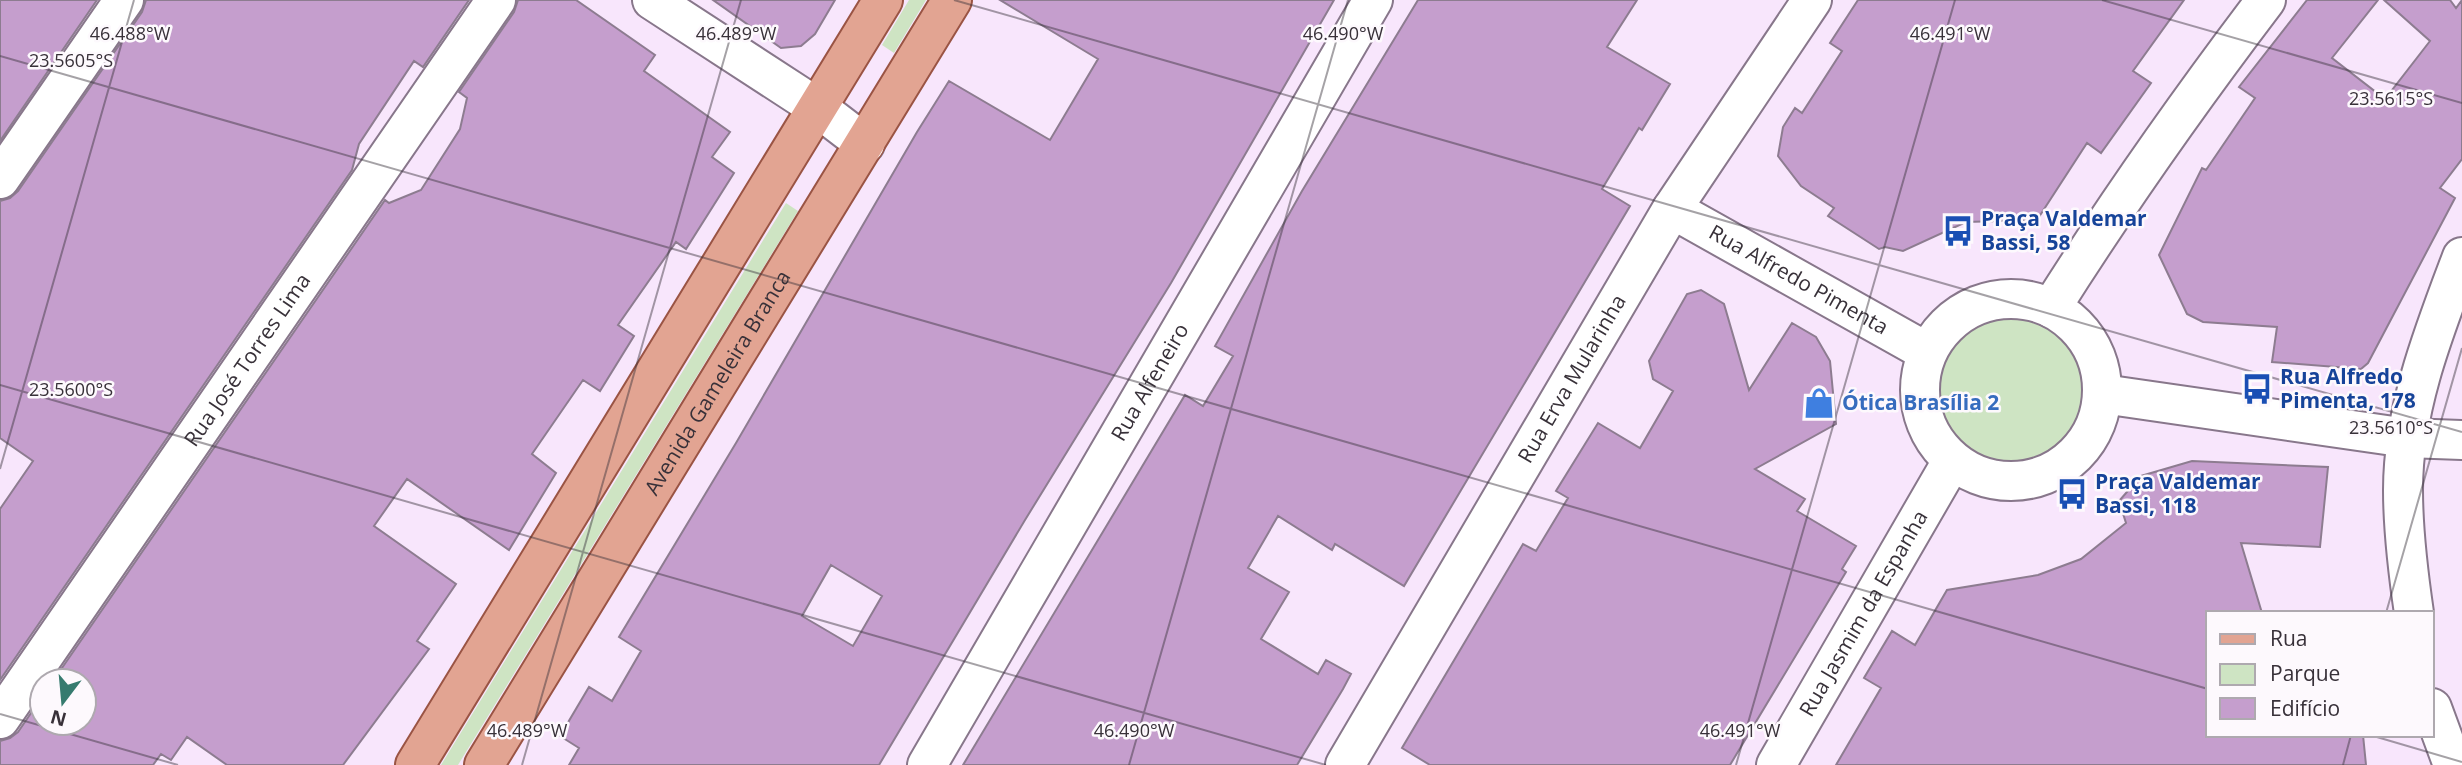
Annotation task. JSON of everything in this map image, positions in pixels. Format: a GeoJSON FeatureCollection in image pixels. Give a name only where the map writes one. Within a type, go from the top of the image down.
{"type":"FeatureCollection","features":[{"type":"Feature","properties":{"kind":"main road"},"geometry":{"type":"LineString","coordinates":[[415,765],[883,0]]}},
{"type":"Feature","properties":{"kind":"main road","name":"Avenida Gameleira Branca"},"geometry":{"type":"LineString","coordinates":[[484,765],[952,0]]}},
{"type":"Feature","properties":{"kind":"street"},"geometry":{"type":"LineString","coordinates":[[0,179],[124,0]]}},
{"type":"Feature","properties":{"kind":"street","name":"Rua José Torres Lima"},"geometry":{"type":"LineString","coordinates":[[0,719],[496,0]]}},
{"type":"Feature","properties":{"kind":"street"},"geometry":{"type":"LineString","coordinates":[[652,0],[818,108],[865,144]]}},
{"type":"Feature","properties":{"kind":"street","name":"Rua Alfeneiro"},"geometry":{"type":"LineString","coordinates":[[927,765],[1373,0]]}},
{"type":"Feature","properties":{"kind":"street","name":"Rua Erva Mularinha"},"geometry":{"type":"LineString","coordinates":[[1345,765],[1672,209],[1812,0]]}},
{"type":"Feature","properties":{"kind":"street"},"geometry":{"type":"LineString","coordinates":[[2051,308],[2110,213],[2190,100],[2266,0]]}},
{"type":"Feature","properties":{"kind":"street","name":"Rua Alfredo Pimenta"},"geometry":{"type":"LineString","coordinates":[[1672,209],[1927,352]]}},
{"type":"Feature","properties":{"kind":"street"},"geometry":{"type":"LineString","coordinates":[[2414,611],[2405,548],[2403,488],[2407,438],[2428,346],[2462,257]]}},
{"type":"Feature","properties":{"kind":"street"},"geometry":{"type":"LineString","coordinates":[[2023,299],[2051,308],[2072,323],[2090,344],[2100,368],[2103,394],[2098,421],[2084,446],[2063,466],[2036,479],[2007,482],[1978,476],[1952,461],[1932,439],[1920,411],[1919,381],[1927,352],[1943,328],[1966,310],[1984,303],[2023,299]]}},
{"type":"Feature","properties":{"kind":"street"},"geometry":{"type":"LineString","coordinates":[[2103,394],[2407,438],[2462,440]]}},
{"type":"Feature","properties":{"kind":"street","name":"Rua Jasmim da Espanha"},"geometry":{"type":"LineString","coordinates":[[1776,765],[1952,461]]}},
{"type":"Feature","properties":{"kind":"street"},"geometry":{"type":"LineString","coordinates":[[2434,713],[2453,765]]}},
{"type":"Feature","properties":{"kind":"green space"},"geometry":{"type":"Polygon","coordinates":[[[909,0],[926,0],[894,53],[882,45],[909,0]]]}},
{"type":"Feature","properties":{"kind":"green space"},"geometry":{"type":"Polygon","coordinates":[[[786,203],[798,211],[458,765],[441,765],[786,203]]]}},
{"type":"Feature","properties":{"kind":"green space"},"geometry":{"type":"Polygon","coordinates":[[[2009,313],[2038,319],[2063,336],[2080,361],[2086,390],[2080,419],[2063,444],[2038,461],[2009,467],[1980,461],[1955,444],[1938,419],[1932,390],[1938,361],[1955,336],[1980,319],[2009,313]]]}},
{"type":"Feature","properties":{"kind":"building"},"geometry":{"type":"Polygon","coordinates":[[[0,0],[97,0],[0,141],[0,0]]]}},
{"type":"Feature","properties":{"kind":"building"},"geometry":{"type":"Polygon","coordinates":[[[146,0],[469,0],[423,67],[414,61],[359,144],[352,170],[0,680],[0,509],[33,461],[0,438],[0,201],[10,198],[18,191],[142,12],[146,0]]]}},
{"type":"Feature","properties":{"kind":"building"},"geometry":{"type":"Polygon","coordinates":[[[518,0],[576,0],[655,55],[644,71],[730,132],[712,157],[734,173],[686,249],[676,242],[618,325],[634,336],[600,391],[583,380],[532,454],[556,473],[509,550],[407,479],[374,526],[456,584],[417,641],[429,649],[343,765],[227,765],[187,737],[171,760],[161,754],[153,765],[0,765],[0,741],[18,732],[28,717],[28,737],[98,737],[98,667],[63,667],[385,200],[389,203],[421,190],[460,129],[467,98],[459,92],[514,12],[518,0]]]}},
{"type":"Feature","properties":{"kind":"building"},"geometry":{"type":"Polygon","coordinates":[[[713,0],[835,0],[815,34],[801,46],[781,48],[713,0]]]}},
{"type":"Feature","properties":{"kind":"building"},"geometry":{"type":"Polygon","coordinates":[[[1000,0],[1334,0],[1171,283],[879,765],[569,765],[579,748],[560,736],[589,687],[612,701],[641,651],[619,637],[949,81],[1050,140],[1098,59],[1000,0]],[[831,565],[802,616],[853,646],[882,596],[831,565]]]}},
{"type":"Feature","properties":{"kind":"building"},"geometry":{"type":"Polygon","coordinates":[[[1418,0],[1637,0],[1607,47],[1670,84],[1642,130],[1639,128],[1602,189],[1630,206],[1404,586],[1335,544],[1332,550],[1278,516],[1248,568],[1289,592],[1261,639],[1318,674],[1326,660],[1351,674],[1343,689],[1297,765],[963,765],[1185,395],[1203,406],[1233,356],[1215,346],[1302,191],[1418,0]]]}},
{"type":"Feature","properties":{"kind":"building"},"geometry":{"type":"Polygon","coordinates":[[[1858,0],[2184,0],[2133,71],[2151,83],[2101,153],[2087,143],[2037,220],[1966,222],[1903,251],[1885,247],[1879,249],[1828,216],[1834,208],[1801,186],[1778,156],[1783,127],[1795,108],[1802,113],[1842,51],[1830,43],[1858,0]]]}},
{"type":"Feature","properties":{"kind":"building"},"geometry":{"type":"Polygon","coordinates":[[[2307,0],[2378,0],[2332,58],[2385,99],[2430,41],[2384,0],[2450,0],[2456,8],[2462,0],[2462,159],[2440,188],[2455,198],[2368,363],[2361,369],[2272,362],[2277,327],[2203,322],[2187,314],[2159,255],[2202,168],[2206,170],[2255,98],[2239,87],[2307,0]]]}},
{"type":"Feature","properties":{"kind":"building"},"geometry":{"type":"Polygon","coordinates":[[[1701,290],[1724,304],[1749,390],[1792,323],[1816,337],[1830,361],[1836,424],[1755,469],[1805,499],[1797,511],[1856,546],[1842,569],[1846,572],[1730,765],[1430,765],[1402,748],[1523,544],[1536,551],[1568,498],[1556,491],[1598,423],[1640,448],[1673,391],[1653,379],[1649,361],[1687,294],[1701,290]]]}},
{"type":"Feature","properties":{"kind":"building"},"geometry":{"type":"Polygon","coordinates":[[[2192,461],[2328,467],[2320,547],[2241,543],[2261,611],[2206,611],[2206,737],[2363,737],[2366,765],[1836,765],[1881,688],[1864,678],[1892,631],[1915,645],[1947,590],[2038,575],[2081,559],[2126,523],[2119,501],[2141,476],[2192,461]]]}},
{"type":"Feature","properties":{"kind":"place","name":"Praça Valdemar Bassi, 58"},"geometry":{"type":"Point","coordinates":[1958,231]}},
{"type":"Feature","properties":{"kind":"place","name":"Rua Alfredo Pimenta, 178"},"geometry":{"type":"Point","coordinates":[2257,389]}},
{"type":"Feature","properties":{"kind":"place","name":"Ótica Brasília 2"},"geometry":{"type":"Point","coordinates":[1819,403]}},
{"type":"Feature","properties":{"kind":"place","name":"Praça Valdemar Bassi, 118"},"geometry":{"type":"Point","coordinates":[2072,494]}}]}
